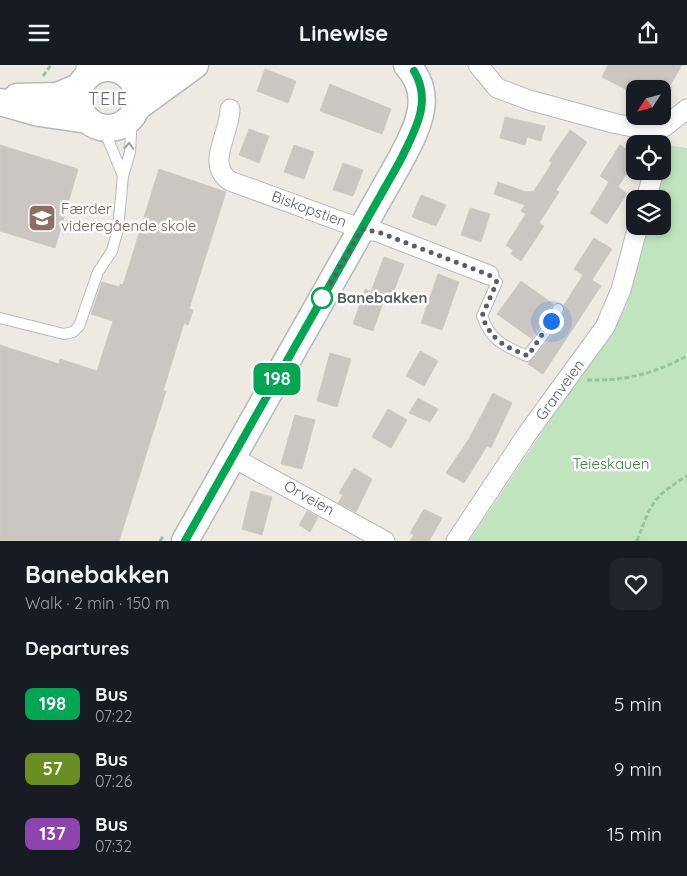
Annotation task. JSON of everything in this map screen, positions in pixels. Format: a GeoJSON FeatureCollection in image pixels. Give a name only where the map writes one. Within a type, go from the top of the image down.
{"type":"FeatureCollection","features":[{"type":"Feature","properties":{"kind":"main road"},"geometry":{"type":"LineString","coordinates":[[0,97],[57,96],[84,76],[100,69],[116,68],[155,71],[173,65]]}},
{"type":"Feature","properties":{"kind":"main road"},"geometry":{"type":"LineString","coordinates":[[0,103],[38,113],[95,124],[118,126],[195,65]]}},
{"type":"Feature","properties":{"kind":"main road"},"geometry":{"type":"LineString","coordinates":[[185,541],[362,229],[418,124],[422,107],[422,89],[414,67]]}},
{"type":"Feature","properties":{"kind":"main road"},"geometry":{"type":"LineString","coordinates":[[116,68],[131,78],[137,89],[134,112]]}},
{"type":"Feature","properties":{"kind":"main road"},"geometry":{"type":"LineString","coordinates":[[84,76],[79,106],[95,124]]}},
{"type":"Feature","properties":{"kind":"street"},"geometry":{"type":"LineString","coordinates":[[478,65],[497,88],[648,135]]}},
{"type":"Feature","properties":{"kind":"street","name":"Biskopstien"},"geometry":{"type":"LineString","coordinates":[[230,109],[228,126],[218,158],[218,167],[223,176],[230,181],[362,229],[378,232],[489,275]]}},
{"type":"Feature","properties":{"kind":"street"},"geometry":{"type":"LineString","coordinates":[[657,135],[687,109]]}},
{"type":"Feature","properties":{"kind":"street","name":"Granveien"},"geometry":{"type":"LineString","coordinates":[[456,541],[527,434],[574,371],[609,319],[621,290],[636,235]]}},
{"type":"Feature","properties":{"kind":"street","name":"Orveien"},"geometry":{"type":"LineString","coordinates":[[232,457],[385,541]]}},
{"type":"Feature","properties":{"kind":"lane"},"geometry":{"type":"LineString","coordinates":[[0,318],[64,334],[73,331],[79,326],[98,272],[112,251],[118,229],[123,176],[130,152],[134,112]]}},
{"type":"Feature","properties":{"kind":"lane"},"geometry":{"type":"LineString","coordinates":[[95,124],[123,176]]}},
{"type":"Feature","properties":{"kind":"lane"},"geometry":{"type":"LineString","coordinates":[[489,275],[497,282],[482,316],[487,330],[501,345],[528,356],[544,334],[558,309]]}},
{"type":"Feature","properties":{"kind":"path"},"geometry":{"type":"LineString","coordinates":[[574,371],[588,380],[625,379],[656,371],[687,356]]}},
{"type":"Feature","properties":{"kind":"path"},"geometry":{"type":"LineString","coordinates":[[637,541],[648,510],[660,493],[687,476]]}},
{"type":"Feature","properties":{"kind":"green space","name":"Teieskauen"},"geometry":{"type":"Polygon","coordinates":[[[671,146],[687,148],[687,541],[469,541],[626,307],[643,235],[671,235],[671,190],[655,190],[659,180],[671,180],[671,146]]]}},
{"type":"Feature","properties":{"kind":"building"},"geometry":{"type":"Polygon","coordinates":[[[608,65],[682,65],[671,84],[671,80],[626,80],[626,89],[602,77],[608,65]]]}},
{"type":"Feature","properties":{"kind":"building"},"geometry":{"type":"Polygon","coordinates":[[[265,69],[296,81],[288,103],[257,91],[265,69]]]}},
{"type":"Feature","properties":{"kind":"building"},"geometry":{"type":"Polygon","coordinates":[[[330,84],[391,109],[382,134],[320,111],[330,84]]]}},
{"type":"Feature","properties":{"kind":"building"},"geometry":{"type":"Polygon","coordinates":[[[505,117],[545,126],[541,141],[527,137],[525,145],[500,138],[505,117]]]}},
{"type":"Feature","properties":{"kind":"building"},"geometry":{"type":"Polygon","coordinates":[[[249,129],[269,136],[259,163],[239,155],[249,129]]]}},
{"type":"Feature","properties":{"kind":"building"},"geometry":{"type":"Polygon","coordinates":[[[570,130],[587,142],[556,190],[559,192],[539,223],[544,226],[521,261],[511,254],[513,250],[506,245],[526,214],[521,211],[525,205],[494,194],[498,182],[526,192],[534,191],[552,163],[549,161],[570,130]]]}},
{"type":"Feature","properties":{"kind":"building"},"geometry":{"type":"Polygon","coordinates":[[[0,145],[78,169],[55,248],[0,231],[0,145]]]}},
{"type":"Feature","properties":{"kind":"building"},"geometry":{"type":"Polygon","coordinates":[[[294,145],[314,152],[304,179],[284,172],[294,145]]]}},
{"type":"Feature","properties":{"kind":"building"},"geometry":{"type":"Polygon","coordinates":[[[620,145],[626,149],[626,174],[618,187],[626,192],[626,195],[607,224],[590,213],[609,182],[600,176],[620,145]]]}},
{"type":"Feature","properties":{"kind":"building"},"geometry":{"type":"Polygon","coordinates":[[[343,163],[363,170],[353,196],[333,190],[343,163]]]}},
{"type":"Feature","properties":{"kind":"building"},"geometry":{"type":"Polygon","coordinates":[[[159,169],[226,192],[189,309],[193,310],[188,325],[184,323],[163,391],[166,391],[119,541],[0,541],[0,345],[59,364],[60,359],[97,371],[113,321],[91,314],[102,282],[120,287],[120,284],[123,285],[159,169]]]}},
{"type":"Feature","properties":{"kind":"building"},"geometry":{"type":"Polygon","coordinates":[[[421,195],[446,205],[436,226],[412,217],[421,195]]]}},
{"type":"Feature","properties":{"kind":"building"},"geometry":{"type":"Polygon","coordinates":[[[470,208],[490,214],[481,242],[461,235],[470,208]]]}},
{"type":"Feature","properties":{"kind":"building"},"geometry":{"type":"Polygon","coordinates":[[[594,238],[612,249],[592,280],[601,286],[543,374],[528,364],[550,338],[564,312],[564,305],[583,275],[574,269],[594,238]]]}},
{"type":"Feature","properties":{"kind":"building"},"geometry":{"type":"Polygon","coordinates":[[[384,257],[404,264],[391,299],[385,297],[373,331],[353,324],[365,289],[371,292],[384,257]]]}},
{"type":"Feature","properties":{"kind":"building"},"geometry":{"type":"Polygon","coordinates":[[[438,274],[459,282],[442,330],[421,323],[438,274]]]}},
{"type":"Feature","properties":{"kind":"building"},"geometry":{"type":"Polygon","coordinates":[[[521,281],[553,304],[532,339],[497,314],[521,281]]]}},
{"type":"Feature","properties":{"kind":"building"},"geometry":{"type":"Polygon","coordinates":[[[420,351],[438,361],[424,386],[406,376],[420,351]]]}},
{"type":"Feature","properties":{"kind":"building"},"geometry":{"type":"Polygon","coordinates":[[[330,353],[351,359],[337,407],[317,401],[330,353]]]}},
{"type":"Feature","properties":{"kind":"building"},"geometry":{"type":"Polygon","coordinates":[[[493,393],[512,403],[491,448],[487,446],[464,483],[446,473],[469,439],[493,393]]]}},
{"type":"Feature","properties":{"kind":"building"},"geometry":{"type":"Polygon","coordinates":[[[418,398],[438,409],[430,422],[409,413],[418,398]]]}},
{"type":"Feature","properties":{"kind":"building"},"geometry":{"type":"Polygon","coordinates":[[[388,409],[407,420],[391,448],[372,437],[388,409]]]}},
{"type":"Feature","properties":{"kind":"building"},"geometry":{"type":"Polygon","coordinates":[[[295,415],[315,420],[302,469],[281,464],[295,415]]]}},
{"type":"Feature","properties":{"kind":"building"},"geometry":{"type":"Polygon","coordinates":[[[354,468],[372,479],[356,512],[338,503],[343,495],[339,493],[354,468]]]}},
{"type":"Feature","properties":{"kind":"building"},"geometry":{"type":"Polygon","coordinates":[[[251,491],[272,497],[262,535],[242,529],[251,491]]]}},
{"type":"Feature","properties":{"kind":"building"},"geometry":{"type":"Polygon","coordinates":[[[424,509],[442,518],[429,541],[410,541],[414,535],[410,533],[424,509]]]}},
{"type":"Feature","properties":{"kind":"building"},"geometry":{"type":"Polygon","coordinates":[[[307,511],[318,517],[310,532],[299,525],[307,511]]]}},
{"type":"Feature","properties":{"kind":"bus line","name":"198"},"geometry":{"type":"LineString","coordinates":[[185,541],[400,161],[422,113],[422,89],[414,71]]}},
{"type":"Feature","properties":{"kind":"place","name":"Færder videregående skole"},"geometry":{"type":"Point","coordinates":[42,218]}},
{"type":"Feature","properties":{"kind":"place","name":"Banebakken"},"geometry":{"type":"Point","coordinates":[322,298]}},
{"type":"Feature","properties":{"kind":"district","name":"TEIE"},"geometry":{"type":"Point","coordinates":[108,99]}},
{"type":"Feature","properties":{"kind":"route"},"geometry":{"type":"LineString","coordinates":[[322,298],[362,229],[378,232],[489,275],[497,282],[482,316],[487,330],[501,345],[528,356],[551,321]]}}]}
